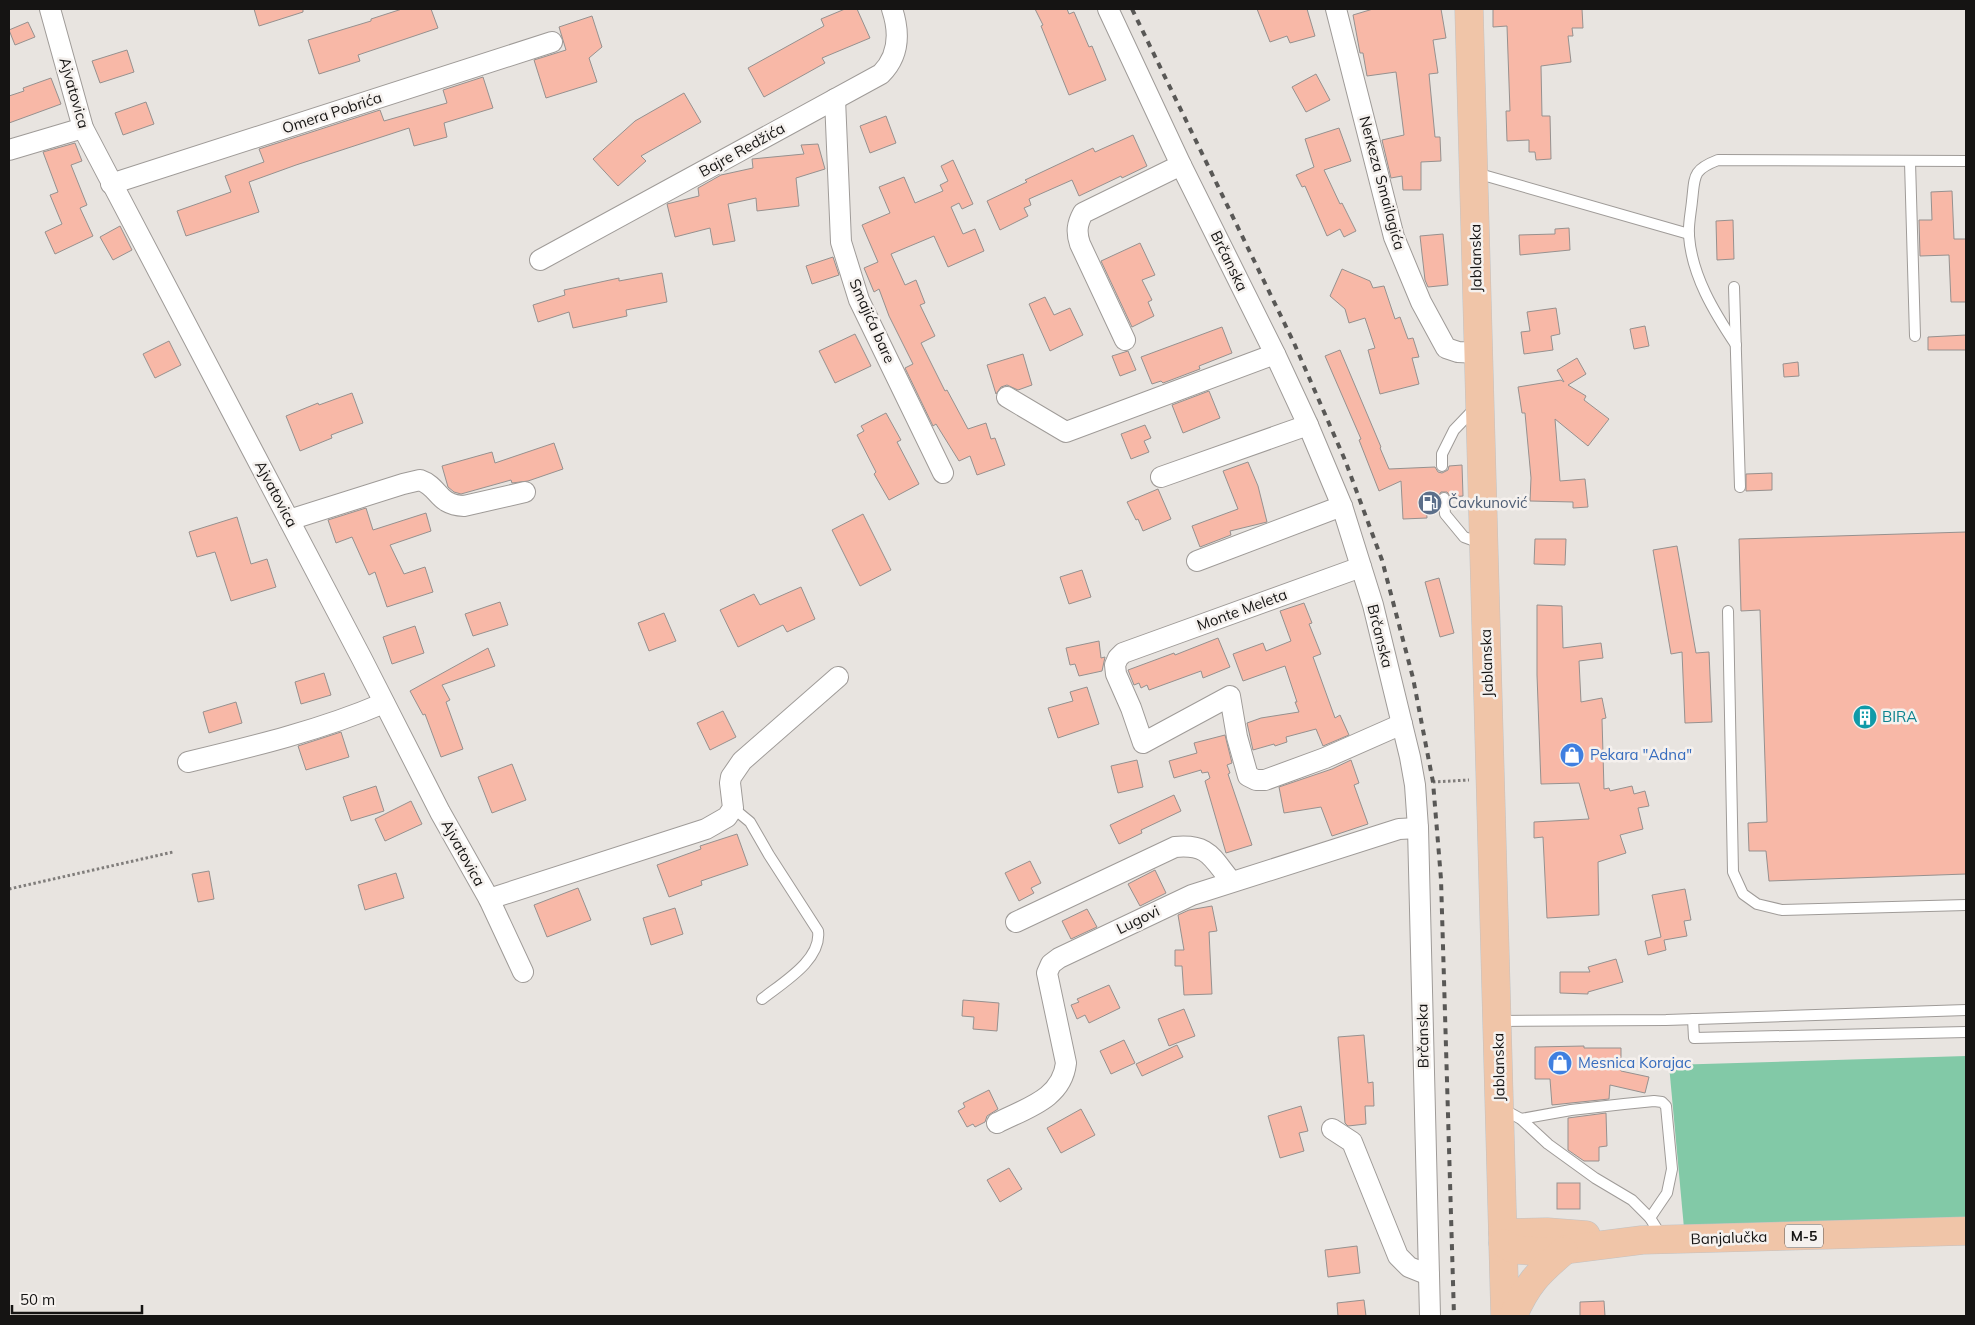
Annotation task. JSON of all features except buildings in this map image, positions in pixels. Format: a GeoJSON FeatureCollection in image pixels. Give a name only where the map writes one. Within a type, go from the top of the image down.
{"type":"FeatureCollection","features":[{"type":"Feature","properties":{"kind":"main road","name":"Jablanska"},"geometry":{"type":"LineString","coordinates":[[1469,9],[1498,1022],[1511,1113],[1503,1238],[1505,1316]]}},
{"type":"Feature","properties":{"kind":"main road","name":"Banjalučka"},"geometry":{"type":"LineString","coordinates":[[1652,1233],[1966,1231]]}},
{"type":"Feature","properties":{"kind":"main road","name":"M-5"},"geometry":{"type":"LineString","coordinates":[[1503,1238],[1564,1233],[1652,1233]]}},
{"type":"Feature","properties":{"kind":"main road","name":"M-5"},"geometry":{"type":"LineString","coordinates":[[1503,1238],[1511,1248],[1528,1252],[1564,1251],[1652,1233]]}},
{"type":"Feature","properties":{"kind":"main road"},"geometry":{"type":"LineString","coordinates":[[1513,1316],[1521,1296],[1537,1274],[1564,1251]]}},
{"type":"Feature","properties":{"kind":"street","name":"Ajvatovica"},"geometry":{"type":"LineString","coordinates":[[50,9],[83,128],[440,812],[489,899],[523,972]]}},
{"type":"Feature","properties":{"kind":"street","name":"Bajre Redžića"},"geometry":{"type":"LineString","coordinates":[[540,260],[881,74],[890,65],[895,54],[896,33],[892,9]]}},
{"type":"Feature","properties":{"kind":"street","name":"Brčanska"},"geometry":{"type":"LineString","coordinates":[[1108,9],[1181,165],[1275,354],[1308,425],[1342,506],[1373,605],[1415,785],[1418,828],[1430,1316]]}},
{"type":"Feature","properties":{"kind":"street","name":"Nerkeza Smailagića"},"geometry":{"type":"LineString","coordinates":[[1336,9],[1394,237],[1421,302],[1446,348],[1458,352],[1478,353]]}},
{"type":"Feature","properties":{"kind":"street","name":"Omera Pobrića"},"geometry":{"type":"LineString","coordinates":[[111,184],[552,42]]}},
{"type":"Feature","properties":{"kind":"street","name":"Smajića bare"},"geometry":{"type":"LineString","coordinates":[[835,99],[840,242],[859,300],[944,473]]}},
{"type":"Feature","properties":{"kind":"street"},"geometry":{"type":"LineString","coordinates":[[9,150],[83,128]]}},
{"type":"Feature","properties":{"kind":"street"},"geometry":{"type":"LineString","coordinates":[[1125,340],[1080,244],[1078,222],[1083,214],[1181,165]]}},
{"type":"Feature","properties":{"kind":"street"},"geometry":{"type":"LineString","coordinates":[[1007,397],[1066,432],[1275,354]]}},
{"type":"Feature","properties":{"kind":"street"},"geometry":{"type":"LineString","coordinates":[[1161,476],[1308,425]]}},
{"type":"Feature","properties":{"kind":"street"},"geometry":{"type":"LineString","coordinates":[[289,520],[420,480],[430,486],[442,500],[456,506],[464,506],[525,492]]}},
{"type":"Feature","properties":{"kind":"street"},"geometry":{"type":"LineString","coordinates":[[1197,561],[1342,506]]}},
{"type":"Feature","properties":{"kind":"street","name":"Monte Meleta"},"geometry":{"type":"LineString","coordinates":[[1361,567],[1123,653],[1115,665],[1116,674],[1131,708],[1143,743],[1230,696],[1237,737],[1248,776],[1256,780],[1265,780],[1325,758],[1402,724]]}},
{"type":"Feature","properties":{"kind":"street"},"geometry":{"type":"LineString","coordinates":[[489,899],[706,829],[727,817],[733,808],[731,777],[742,761],[838,677]]}},
{"type":"Feature","properties":{"kind":"street"},"geometry":{"type":"LineString","coordinates":[[188,762],[283,739],[335,723],[384,703]]}},
{"type":"Feature","properties":{"kind":"street","name":"Lugovi"},"geometry":{"type":"LineString","coordinates":[[997,1123],[1048,1097],[1061,1082],[1065,1073],[1066,1063],[1047,972],[1051,964],[1059,958],[1192,895],[1399,829],[1418,828]]}},
{"type":"Feature","properties":{"kind":"street"},"geometry":{"type":"LineString","coordinates":[[1016,922],[1175,847],[1191,846],[1206,851],[1231,881]]}},
{"type":"Feature","properties":{"kind":"street"},"geometry":{"type":"LineString","coordinates":[[1332,1128],[1352,1142],[1398,1256],[1409,1267],[1429,1275]]}},
{"type":"Feature","properties":{"kind":"lane"},"geometry":{"type":"LineString","coordinates":[[1736,345],[1720,321],[1703,289],[1692,258],[1689,234],[1696,175],[1703,166],[1718,160],[1966,161]]}},
{"type":"Feature","properties":{"kind":"lane"},"geometry":{"type":"LineString","coordinates":[[1910,162],[1915,336]]}},
{"type":"Feature","properties":{"kind":"lane"},"geometry":{"type":"LineString","coordinates":[[1474,172],[1689,234]]}},
{"type":"Feature","properties":{"kind":"lane"},"geometry":{"type":"LineString","coordinates":[[1734,287],[1740,488]]}},
{"type":"Feature","properties":{"kind":"lane"},"geometry":{"type":"LineString","coordinates":[[1442,466],[1442,454],[1454,430],[1480,403]]}},
{"type":"Feature","properties":{"kind":"lane"},"geometry":{"type":"LineString","coordinates":[[1444,498],[1445,514],[1451,522],[1464,537],[1484,545]]}},
{"type":"Feature","properties":{"kind":"lane"},"geometry":{"type":"LineString","coordinates":[[1728,611],[1733,872],[1743,894],[1757,904],[1782,910],[1966,905]]}},
{"type":"Feature","properties":{"kind":"lane"},"geometry":{"type":"LineString","coordinates":[[733,808],[750,822],[818,931],[820,941],[815,952],[805,964],[762,999]]}},
{"type":"Feature","properties":{"kind":"lane"},"geometry":{"type":"LineString","coordinates":[[1498,1022],[1693,1019],[1966,1010]]}},
{"type":"Feature","properties":{"kind":"lane"},"geometry":{"type":"LineString","coordinates":[[1693,1019],[1694,1038],[1966,1032]]}},
{"type":"Feature","properties":{"kind":"lane"},"geometry":{"type":"LineString","coordinates":[[1511,1113],[1571,1110],[1654,1101],[1662,1102],[1666,1106],[1672,1169],[1668,1193],[1652,1233]]}},
{"type":"Feature","properties":{"kind":"lane"},"geometry":{"type":"LineString","coordinates":[[1511,1113],[1548,1144],[1596,1178],[1632,1200],[1652,1233]]}},
{"type":"Feature","properties":{"kind":"path"},"geometry":{"type":"LineString","coordinates":[[1415,785],[1490,779]]}},
{"type":"Feature","properties":{"kind":"path"},"geometry":{"type":"LineString","coordinates":[[9,889],[173,852]]}},
{"type":"Feature","properties":{"kind":"green space"},"geometry":{"type":"Polygon","coordinates":[[[1966,1056],[1966,1231],[1685,1239],[1669,1065],[1966,1056]]]}},
{"type":"Feature","properties":{"kind":"railway"},"geometry":{"type":"LineString","coordinates":[[1132,9],[1294,343],[1345,460],[1382,560],[1413,678],[1433,782],[1441,879],[1454,1316]]}},
{"type":"Feature","properties":{"kind":"place","name":"Čavkunović"},"geometry":{"type":"Point","coordinates":[1430,503]}},
{"type":"Feature","properties":{"kind":"place","name":"BIRA"},"geometry":{"type":"Point","coordinates":[1865,717]}},
{"type":"Feature","properties":{"kind":"place","name":"Pekara \"Adna\""},"geometry":{"type":"Point","coordinates":[1572,755]}},
{"type":"Feature","properties":{"kind":"place","name":"Mesnica Korajac"},"geometry":{"type":"Point","coordinates":[1560,1063]}}]}
